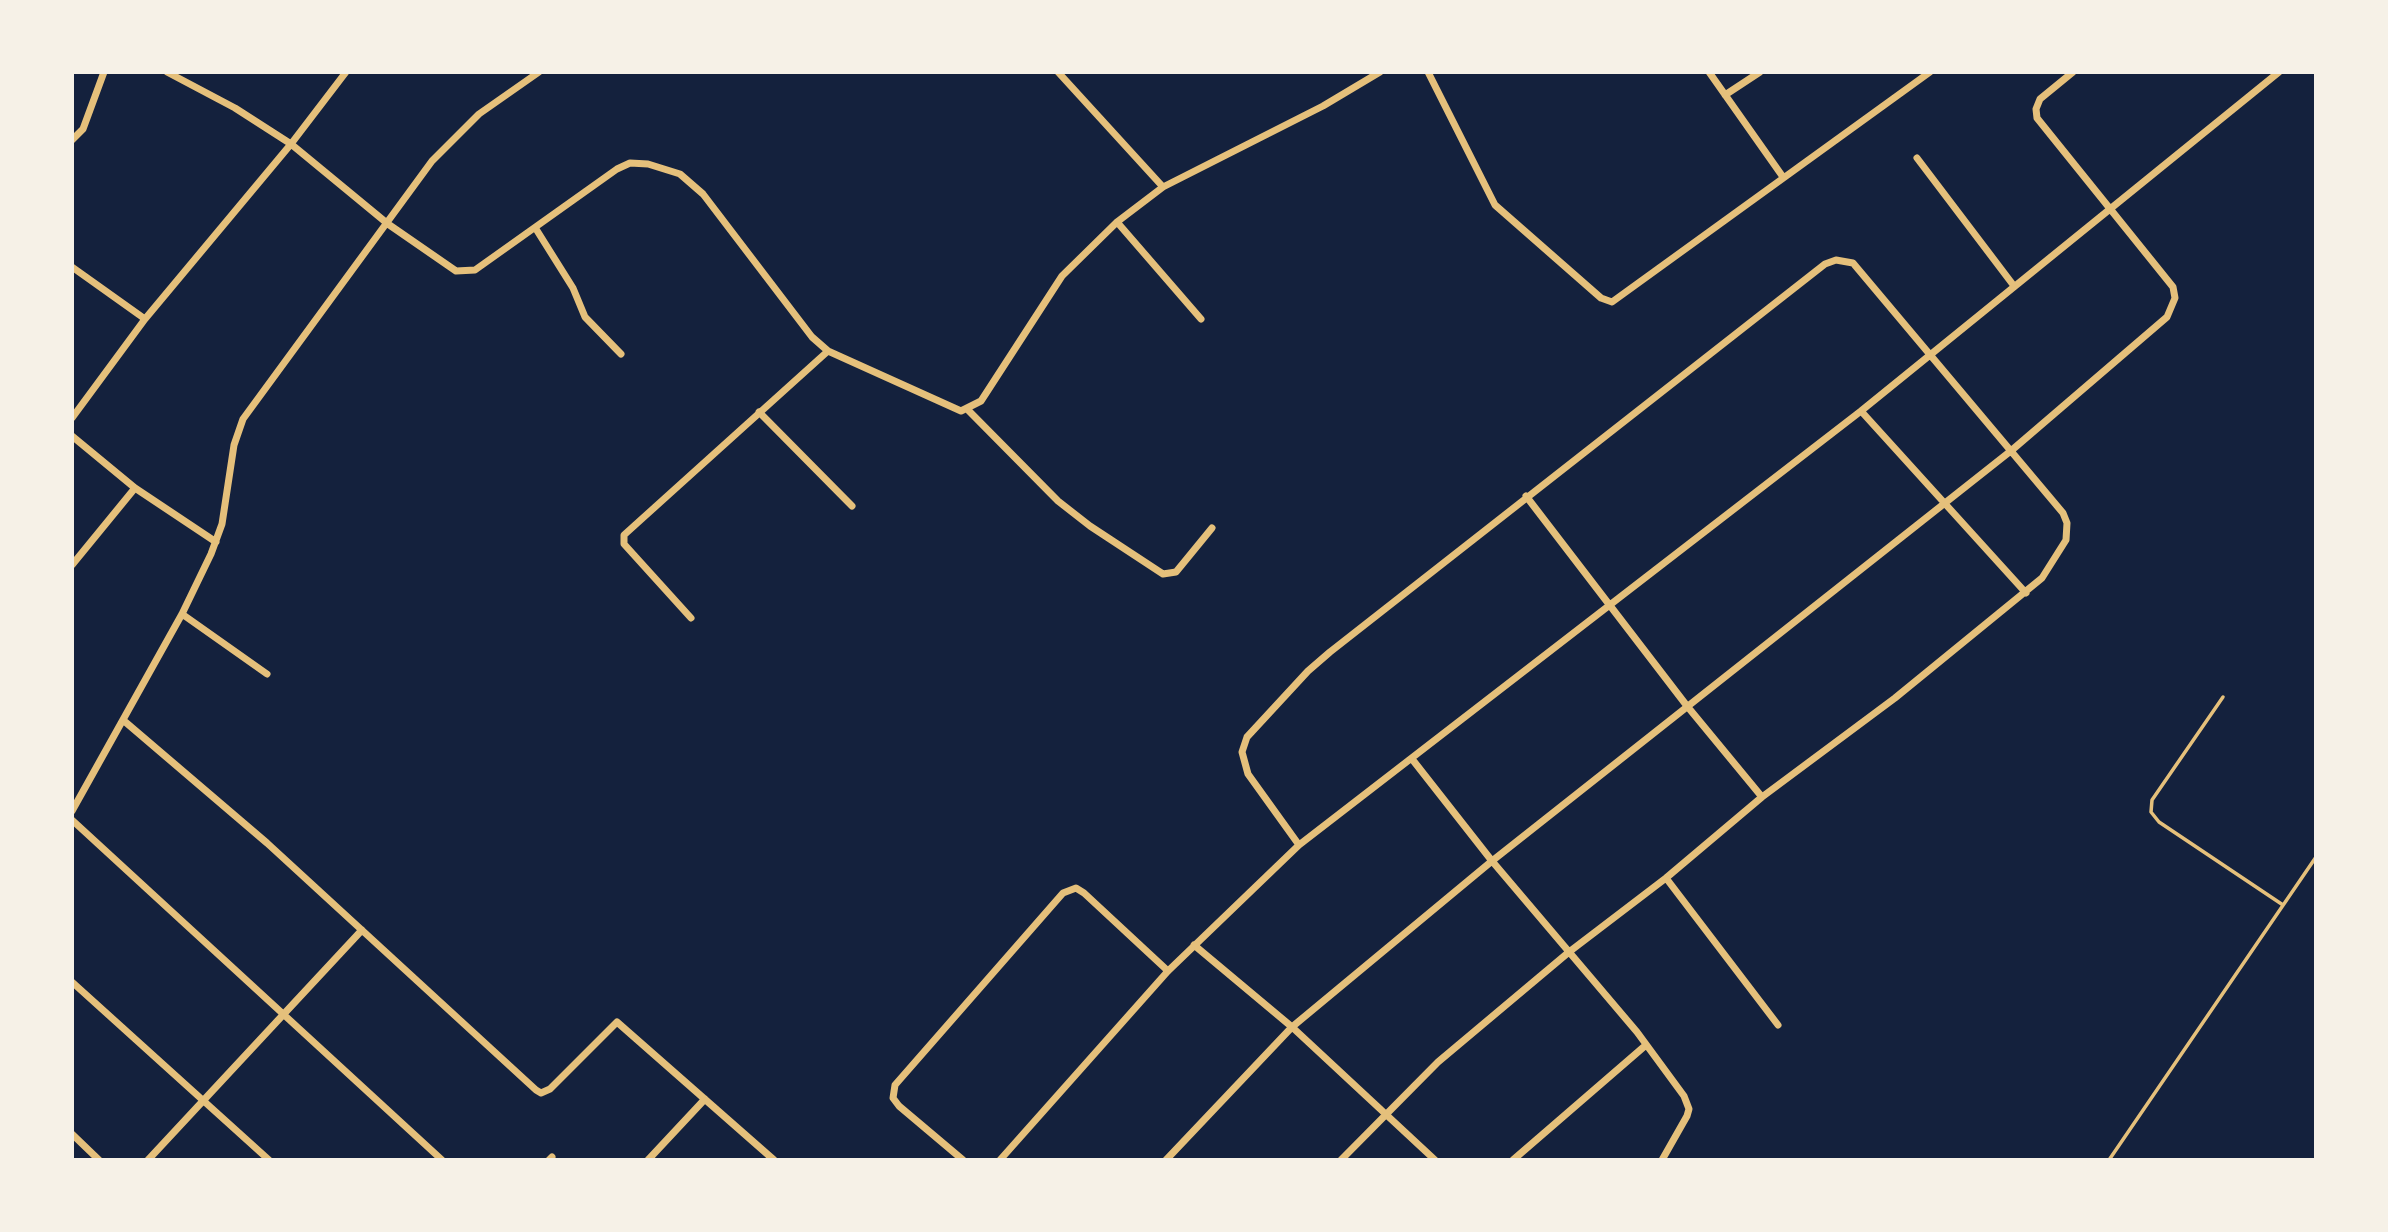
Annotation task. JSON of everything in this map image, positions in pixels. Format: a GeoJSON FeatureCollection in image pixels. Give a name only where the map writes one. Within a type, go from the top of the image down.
{"type":"FeatureCollection","features":[{"type":"Feature","properties":{"kind":"street"},"geometry":{"type":"LineString","coordinates":[[72,140],[83,129],[104,72]]}},
{"type":"Feature","properties":{"kind":"street"},"geometry":{"type":"LineString","coordinates":[[167,72],[236,108],[291,145],[388,224],[448,267],[467,271],[475,270],[617,169],[630,163],[648,164],[680,174],[703,194],[812,337],[828,351],[953,409],[968,410],[1058,500],[1090,526],[1163,574],[1176,572],[1212,528]]}},
{"type":"Feature","properties":{"kind":"street"},"geometry":{"type":"LineString","coordinates":[[72,418],[145,319],[291,145],[346,72]]}},
{"type":"Feature","properties":{"kind":"street"},"geometry":{"type":"LineString","coordinates":[[72,811],[182,614],[216,542],[225,509],[234,445],[243,419],[432,161],[456,134],[479,114],[539,72]]}},
{"type":"Feature","properties":{"kind":"street"},"geometry":{"type":"LineString","coordinates":[[1058,72],[1163,187]]}},
{"type":"Feature","properties":{"kind":"street"},"geometry":{"type":"LineString","coordinates":[[968,410],[990,387],[1062,276],[1117,222],[1163,187],[1323,106],[1380,72]]}},
{"type":"Feature","properties":{"kind":"street"},"geometry":{"type":"LineString","coordinates":[[1428,72],[1495,205],[1515,225],[1607,301],[1619,299],[1930,72]]}},
{"type":"Feature","properties":{"kind":"street"},"geometry":{"type":"LineString","coordinates":[[1709,72],[1783,177]]}},
{"type":"Feature","properties":{"kind":"street"},"geometry":{"type":"LineString","coordinates":[[1725,95],[1760,72]]}},
{"type":"Feature","properties":{"kind":"street"},"geometry":{"type":"LineString","coordinates":[[1166,1160],[1292,1027],[1492,861],[2012,450],[2167,317],[2174,304],[2173,287],[2038,118],[2036,108],[2040,99],[2073,72]]}},
{"type":"Feature","properties":{"kind":"street"},"geometry":{"type":"LineString","coordinates":[[1000,1160],[1168,971],[1300,845],[1861,411],[2279,72]]}},
{"type":"Feature","properties":{"kind":"street"},"geometry":{"type":"LineString","coordinates":[[1917,158],[2014,286]]}},
{"type":"Feature","properties":{"kind":"street"},"geometry":{"type":"LineString","coordinates":[[1117,222],[1201,318]]}},
{"type":"Feature","properties":{"kind":"street"},"geometry":{"type":"LineString","coordinates":[[536,229],[573,288],[584,317],[621,354]]}},
{"type":"Feature","properties":{"kind":"street"},"geometry":{"type":"LineString","coordinates":[[1300,845],[1248,774],[1242,752],[1247,737],[1308,671],[1330,652],[1825,264],[1836,260],[1853,263],[2063,513],[2067,523],[2062,549],[2042,578],[2026,593],[1895,698],[1762,797],[1666,878],[1569,952],[1438,1062],[1385,1112],[1341,1160]]}},
{"type":"Feature","properties":{"kind":"street"},"geometry":{"type":"LineString","coordinates":[[72,267],[145,319]]}},
{"type":"Feature","properties":{"kind":"street"},"geometry":{"type":"LineString","coordinates":[[691,618],[624,544],[624,535],[828,351]]}},
{"type":"Feature","properties":{"kind":"street"},"geometry":{"type":"LineString","coordinates":[[1861,411],[1942,504],[2026,593]]}},
{"type":"Feature","properties":{"kind":"street"},"geometry":{"type":"LineString","coordinates":[[759,412],[852,506]]}},
{"type":"Feature","properties":{"kind":"street"},"geometry":{"type":"LineString","coordinates":[[72,436],[135,488],[216,542]]}},
{"type":"Feature","properties":{"kind":"street"},"geometry":{"type":"LineString","coordinates":[[72,565],[135,488]]}},
{"type":"Feature","properties":{"kind":"street"},"geometry":{"type":"LineString","coordinates":[[1526,496],[1687,706],[1762,797]]}},
{"type":"Feature","properties":{"kind":"street"},"geometry":{"type":"LineString","coordinates":[[182,614],[267,674]]}},
{"type":"Feature","properties":{"kind":"street"},"geometry":{"type":"LineString","coordinates":[[123,720],[267,843],[536,1090],[541,1093],[550,1089],[617,1022],[774,1160]]}},
{"type":"Feature","properties":{"kind":"street"},"geometry":{"type":"LineString","coordinates":[[1412,759],[1492,861],[1674,1080],[1689,1109],[1662,1160]]}},
{"type":"Feature","properties":{"kind":"street"},"geometry":{"type":"LineString","coordinates":[[72,820],[442,1160]]}},
{"type":"Feature","properties":{"kind":"street"},"geometry":{"type":"LineString","coordinates":[[1666,878],[1778,1024]]}},
{"type":"Feature","properties":{"kind":"street"},"geometry":{"type":"LineString","coordinates":[[963,1160],[899,1106],[893,1098],[895,1085],[1063,893],[1076,888],[1084,893],[1168,971]]}},
{"type":"Feature","properties":{"kind":"street"},"geometry":{"type":"LineString","coordinates":[[148,1160],[362,930]]}},
{"type":"Feature","properties":{"kind":"street"},"geometry":{"type":"LineString","coordinates":[[1194,944],[1292,1027],[1435,1160]]}},
{"type":"Feature","properties":{"kind":"street"},"geometry":{"type":"LineString","coordinates":[[72,982],[269,1160]]}},
{"type":"Feature","properties":{"kind":"street"},"geometry":{"type":"LineString","coordinates":[[1513,1160],[1646,1045]]}},
{"type":"Feature","properties":{"kind":"street"},"geometry":{"type":"LineString","coordinates":[[648,1160],[705,1099]]}},
{"type":"Feature","properties":{"kind":"street"},"geometry":{"type":"LineString","coordinates":[[72,1135],[99,1160]]}},
{"type":"Feature","properties":{"kind":"path"},"geometry":{"type":"LineString","coordinates":[[2223,697],[2152,800],[2151,812],[2159,822],[2283,905]]}},
{"type":"Feature","properties":{"kind":"path"},"geometry":{"type":"LineString","coordinates":[[2109,1160],[2258,946],[2316,857]]}}]}
